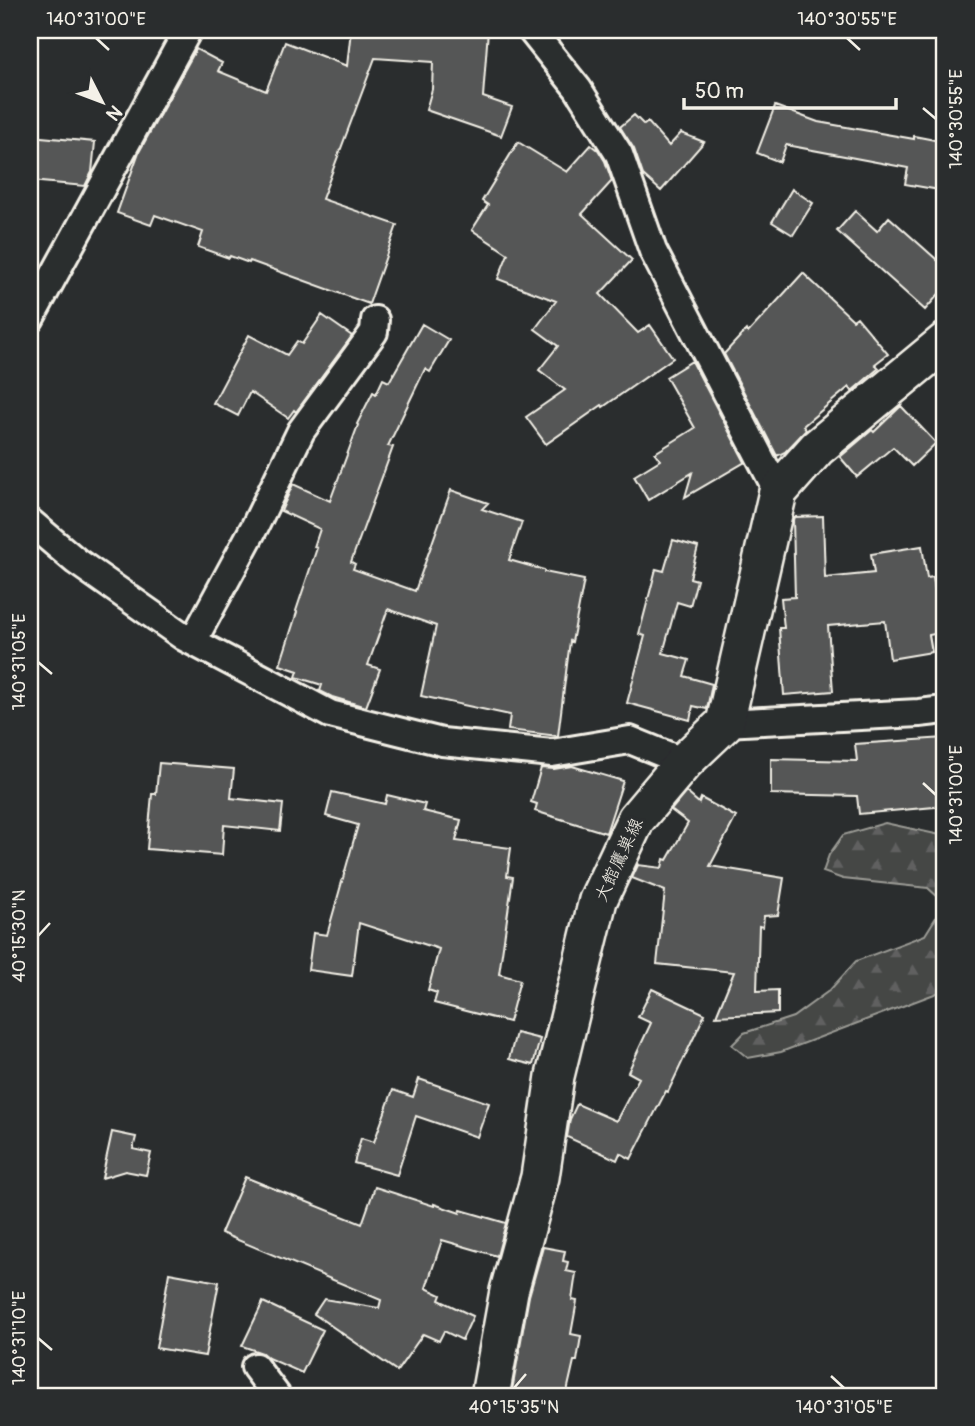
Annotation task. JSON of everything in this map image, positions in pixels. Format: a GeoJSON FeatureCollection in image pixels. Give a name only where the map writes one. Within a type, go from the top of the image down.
{"type":"FeatureCollection","features":[{"type":"Feature","properties":{"kind":"main road"},"geometry":{"type":"LineString","coordinates":[[724,723],[778,492],[817,448],[945,342]]}},
{"type":"Feature","properties":{"kind":"main road","name":"大館鷹巣線"},"geometry":{"type":"LineString","coordinates":[[490,1396],[509,1291],[540,1177],[555,1076],[598,900],[636,819],[684,762],[724,723]]}},
{"type":"Feature","properties":{"kind":"street"},"geometry":{"type":"LineString","coordinates":[[30,318],[188,30]]}},
{"type":"Feature","properties":{"kind":"street"},"geometry":{"type":"LineString","coordinates":[[531,30],[578,89],[619,154],[653,251],[778,492]]}},
{"type":"Feature","properties":{"kind":"street"},"geometry":{"type":"LineString","coordinates":[[193,641],[255,526],[301,431],[374,332],[375,320]]}},
{"type":"Feature","properties":{"kind":"street"},"geometry":{"type":"LineString","coordinates":[[30,522],[76,561],[184,637],[330,714],[442,742],[552,753],[630,740],[684,762]]}},
{"type":"Feature","properties":{"kind":"street"},"geometry":{"type":"LineString","coordinates":[[724,723],[945,710]]}},
{"type":"Feature","properties":{"kind":"street"},"geometry":{"type":"LineString","coordinates":[[255,1367],[277,1396]]}},
{"type":"Feature","properties":{"kind":"green space"},"geometry":{"type":"Polygon","coordinates":[[[885,823],[945,836],[945,990],[781,1052],[748,1058],[732,1045],[744,1033],[793,1017],[830,990],[856,961],[925,935],[940,911],[939,898],[928,888],[843,879],[823,872],[829,855],[843,835],[885,823]]]}},
{"type":"Feature","properties":{"kind":"building"},"geometry":{"type":"Polygon","coordinates":[[[351,30],[420,33],[420,30],[488,30],[483,97],[512,107],[501,136],[426,110],[432,89],[433,62],[375,58],[322,199],[397,225],[369,304],[250,261],[249,263],[230,256],[229,258],[198,247],[203,232],[155,215],[151,225],[117,213],[139,152],[196,49],[222,63],[218,71],[266,91],[285,42],[347,66],[351,30]]]}},
{"type":"Feature","properties":{"kind":"building"},"geometry":{"type":"Polygon","coordinates":[[[775,106],[818,122],[945,142],[945,191],[905,184],[908,168],[786,145],[780,162],[757,153],[775,106]]]}},
{"type":"Feature","properties":{"kind":"building"},"geometry":{"type":"Polygon","coordinates":[[[634,115],[644,125],[648,122],[669,146],[681,133],[704,142],[661,191],[643,175],[634,149],[620,127],[634,115]]]}},
{"type":"Feature","properties":{"kind":"building"},"geometry":{"type":"Polygon","coordinates":[[[30,136],[95,142],[92,172],[85,186],[30,181],[30,136]]]}},
{"type":"Feature","properties":{"kind":"building"},"geometry":{"type":"Polygon","coordinates":[[[518,142],[567,172],[591,145],[597,148],[612,181],[582,214],[632,260],[600,294],[638,333],[650,325],[673,358],[546,444],[526,417],[565,390],[539,370],[558,346],[535,329],[556,301],[498,279],[508,254],[472,230],[488,205],[482,201],[518,142]]]}},
{"type":"Feature","properties":{"kind":"building"},"geometry":{"type":"Polygon","coordinates":[[[792,189],[813,203],[793,235],[772,222],[792,189]]]}},
{"type":"Feature","properties":{"kind":"building"},"geometry":{"type":"Polygon","coordinates":[[[855,211],[877,231],[889,217],[945,267],[945,287],[925,310],[837,231],[855,211]]]}},
{"type":"Feature","properties":{"kind":"building"},"geometry":{"type":"Polygon","coordinates":[[[803,273],[853,320],[857,317],[888,354],[875,364],[879,368],[852,391],[849,387],[803,426],[806,430],[785,452],[777,456],[724,354],[746,330],[748,333],[803,273]]]}},
{"type":"Feature","properties":{"kind":"building"},"geometry":{"type":"Polygon","coordinates":[[[322,315],[352,336],[296,412],[294,410],[288,418],[250,392],[238,416],[213,403],[249,335],[287,355],[297,341],[302,344],[322,315]]]}},
{"type":"Feature","properties":{"kind":"building"},"geometry":{"type":"Polygon","coordinates":[[[422,324],[449,340],[430,372],[425,369],[388,446],[393,447],[351,562],[355,564],[353,569],[415,591],[451,490],[488,503],[482,509],[522,522],[509,560],[544,572],[584,580],[572,642],[570,641],[558,736],[508,730],[510,715],[421,696],[436,626],[388,609],[368,665],[380,669],[366,707],[332,697],[320,691],[322,685],[296,677],[298,671],[280,665],[317,548],[314,547],[320,529],[281,511],[293,484],[330,501],[357,424],[373,392],[376,394],[383,379],[389,382],[422,324]]]}},
{"type":"Feature","properties":{"kind":"building"},"geometry":{"type":"Polygon","coordinates":[[[692,361],[745,462],[685,497],[692,473],[648,500],[634,476],[660,460],[655,453],[695,428],[666,377],[692,361]]]}},
{"type":"Feature","properties":{"kind":"building"},"geometry":{"type":"Polygon","coordinates":[[[901,406],[936,443],[912,466],[893,447],[857,477],[840,457],[872,430],[874,432],[901,406]]]}},
{"type":"Feature","properties":{"kind":"building"},"geometry":{"type":"Polygon","coordinates":[[[823,516],[825,578],[874,573],[871,554],[922,546],[927,578],[933,577],[938,608],[945,607],[945,632],[929,635],[932,652],[890,659],[885,621],[828,626],[833,691],[784,695],[779,628],[784,628],[781,598],[795,597],[793,520],[794,517],[823,516]]]}},
{"type":"Feature","properties":{"kind":"building"},"geometry":{"type":"Polygon","coordinates":[[[673,540],[698,547],[690,578],[697,580],[690,606],[677,602],[663,653],[689,660],[684,676],[712,684],[707,709],[693,706],[690,720],[627,703],[645,636],[639,634],[656,569],[664,571],[673,540]]]}},
{"type":"Feature","properties":{"kind":"building"},"geometry":{"type":"Polygon","coordinates":[[[945,738],[945,806],[859,814],[857,796],[771,794],[771,759],[857,761],[855,744],[945,738]]]}},
{"type":"Feature","properties":{"kind":"building"},"geometry":{"type":"Polygon","coordinates":[[[159,763],[234,769],[231,798],[283,804],[280,831],[224,825],[222,855],[147,849],[152,794],[156,794],[159,763]]]}},
{"type":"Feature","properties":{"kind":"building"},"geometry":{"type":"Polygon","coordinates":[[[572,766],[623,781],[606,833],[535,811],[537,804],[531,802],[541,768],[572,766]]]}},
{"type":"Feature","properties":{"kind":"building"},"geometry":{"type":"Polygon","coordinates":[[[332,792],[385,804],[387,795],[425,804],[423,811],[461,820],[456,841],[511,848],[507,876],[513,877],[499,974],[520,980],[509,1022],[434,1003],[437,993],[428,990],[439,949],[359,923],[352,976],[308,970],[313,933],[327,935],[358,825],[326,816],[332,792]]]}},
{"type":"Feature","properties":{"kind":"building"},"geometry":{"type":"Polygon","coordinates":[[[686,792],[699,803],[701,798],[736,817],[710,866],[784,878],[778,915],[764,916],[763,927],[759,926],[757,991],[778,990],[778,1013],[716,1016],[734,972],[657,964],[665,891],[632,878],[638,865],[662,868],[664,859],[667,860],[688,823],[671,810],[686,792]]]}},
{"type":"Feature","properties":{"kind":"building"},"geometry":{"type":"Polygon","coordinates":[[[652,989],[705,1014],[668,1092],[666,1091],[631,1159],[620,1153],[617,1160],[567,1137],[570,1119],[577,1104],[616,1121],[639,1078],[628,1072],[651,1023],[638,1017],[652,989]]]}},
{"type":"Feature","properties":{"kind":"building"},"geometry":{"type":"Polygon","coordinates":[[[516,1033],[540,1039],[533,1065],[509,1059],[516,1033]]]}},
{"type":"Feature","properties":{"kind":"building"},"geometry":{"type":"Polygon","coordinates":[[[419,1079],[489,1103],[477,1137],[416,1116],[397,1175],[354,1163],[361,1138],[374,1142],[393,1090],[413,1097],[419,1079]]]}},
{"type":"Feature","properties":{"kind":"building"},"geometry":{"type":"Polygon","coordinates":[[[112,1132],[136,1137],[133,1149],[151,1153],[146,1175],[125,1171],[102,1178],[112,1132]]]}},
{"type":"Feature","properties":{"kind":"building"},"geometry":{"type":"Polygon","coordinates":[[[245,1177],[362,1224],[375,1187],[434,1206],[460,1213],[461,1210],[506,1223],[497,1256],[442,1240],[426,1288],[441,1295],[439,1300],[473,1316],[462,1340],[444,1331],[439,1341],[423,1334],[397,1371],[314,1314],[324,1299],[379,1308],[381,1300],[221,1233],[245,1177]]]}},
{"type":"Feature","properties":{"kind":"building"},"geometry":{"type":"Polygon","coordinates":[[[543,1247],[565,1251],[563,1261],[568,1262],[566,1271],[576,1273],[572,1300],[577,1301],[571,1334],[581,1336],[577,1361],[574,1361],[566,1396],[511,1396],[529,1296],[543,1247]]]}},
{"type":"Feature","properties":{"kind":"building"},"geometry":{"type":"Polygon","coordinates":[[[169,1273],[219,1282],[205,1356],[156,1348],[169,1273]]]}},
{"type":"Feature","properties":{"kind":"building"},"geometry":{"type":"Polygon","coordinates":[[[263,1302],[323,1330],[302,1373],[242,1346],[263,1302]]]}}]}
